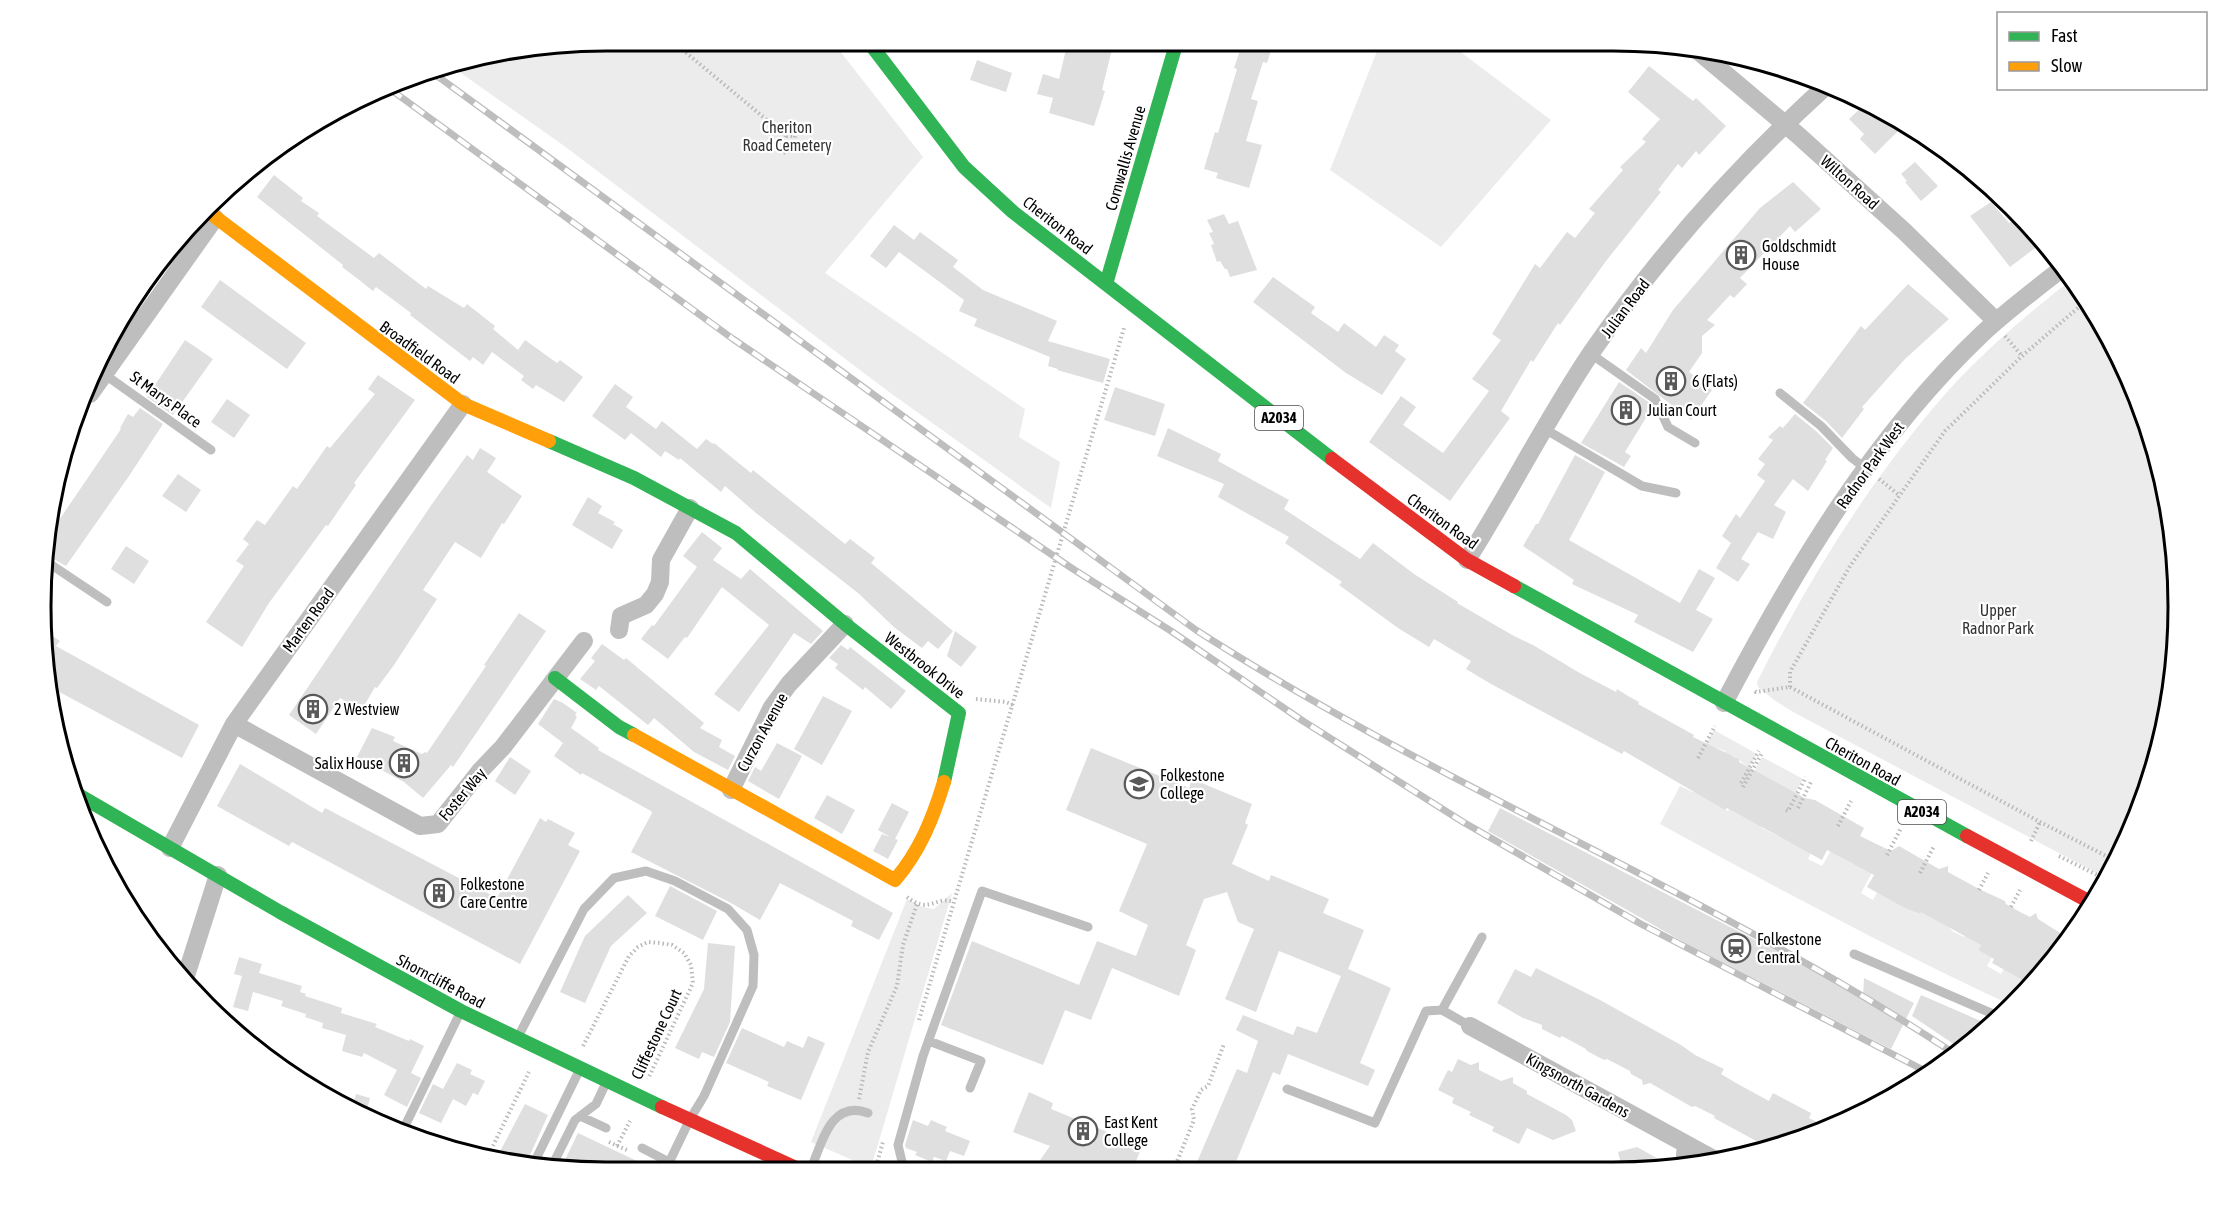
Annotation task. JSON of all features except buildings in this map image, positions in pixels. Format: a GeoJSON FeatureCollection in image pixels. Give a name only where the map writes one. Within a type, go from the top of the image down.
{"type":"FeatureCollection","features":[{"type":"Feature","properties":{"kind":"main road","name":"Cheriton Road"},"geometry":{"type":"LineString","coordinates":[[875,51],[964,167],[1014,212],[1273,414],[1467,560],[1893,797],[2084,899]]}},
{"type":"Feature","properties":{"kind":"main road","name":"Cornwallis Avenue"},"geometry":{"type":"LineString","coordinates":[[1106,284],[1174,51]]}},
{"type":"Feature","properties":{"kind":"main road","name":"Broadfield Road"},"geometry":{"type":"LineString","coordinates":[[213,215],[370,336],[463,404],[634,478]]}},
{"type":"Feature","properties":{"kind":"main road","name":"Westbrook Drive"},"geometry":{"type":"LineString","coordinates":[[634,478],[736,533],[845,624],[959,713],[955,738],[936,808],[905,871],[895,880]]}},
{"type":"Feature","properties":{"kind":"main road"},"geometry":{"type":"LineString","coordinates":[[555,678],[619,727],[895,880]]}},
{"type":"Feature","properties":{"kind":"main road","name":"Shorncliffe Road"},"geometry":{"type":"LineString","coordinates":[[85,799],[462,1011],[516,1039],[783,1162]]}},
{"type":"Feature","properties":{"kind":"street","name":"Wilton Road"},"geometry":{"type":"LineString","coordinates":[[1709,60],[1785,124],[1905,232],[1999,327]]}},
{"type":"Feature","properties":{"kind":"street","name":"Julian Road"},"geometry":{"type":"LineString","coordinates":[[1467,560],[1543,428],[1620,313],[1668,252],[1770,138],[1820,91]]}},
{"type":"Feature","properties":{"kind":"street"},"geometry":{"type":"LineString","coordinates":[[99,382],[213,215]]}},
{"type":"Feature","properties":{"kind":"street","name":"Radnor Park West"},"geometry":{"type":"LineString","coordinates":[[1724,703],[1761,635],[1840,504],[1870,472],[1897,426],[1939,378],[2057,274]]}},
{"type":"Feature","properties":{"kind":"street","name":"Marten Road"},"geometry":{"type":"LineString","coordinates":[[170,848],[234,724],[463,404]]}},
{"type":"Feature","properties":{"kind":"street"},"geometry":{"type":"LineString","coordinates":[[619,630],[621,616],[646,605],[655,594],[660,582],[661,560],[690,508]]}},
{"type":"Feature","properties":{"kind":"street","name":"Curzon Avenue"},"geometry":{"type":"LineString","coordinates":[[731,790],[772,707],[789,684],[845,624]]}},
{"type":"Feature","properties":{"kind":"street","name":"Foster Way"},"geometry":{"type":"LineString","coordinates":[[234,724],[420,826],[438,824],[480,771],[504,747],[585,641]]}},
{"type":"Feature","properties":{"kind":"street"},"geometry":{"type":"LineString","coordinates":[[187,971],[218,875]]}},
{"type":"Feature","properties":{"kind":"street","name":"Kingsnorth Gardens"},"geometry":{"type":"LineString","coordinates":[[1470,1026],[1704,1154]]}},
{"type":"Feature","properties":{"kind":"street"},"geometry":{"type":"LineString","coordinates":[[1685,1157],[1686,1144]]}},
{"type":"Feature","properties":{"kind":"lane"},"geometry":{"type":"LineString","coordinates":[[1591,354],[1655,399],[1668,427],[1695,443]]}},
{"type":"Feature","properties":{"kind":"lane","name":"St Marys Place"},"geometry":{"type":"LineString","coordinates":[[104,374],[211,450]]}},
{"type":"Feature","properties":{"kind":"lane"},"geometry":{"type":"LineString","coordinates":[[1780,393],[1821,426],[1852,458],[1870,472]]}},
{"type":"Feature","properties":{"kind":"lane"},"geometry":{"type":"LineString","coordinates":[[1543,428],[1642,486],[1676,494]]}},
{"type":"Feature","properties":{"kind":"lane"},"geometry":{"type":"LineString","coordinates":[[52,566],[106,602]]}},
{"type":"Feature","properties":{"kind":"lane"},"geometry":{"type":"LineString","coordinates":[[516,1039],[584,909],[614,878],[646,872],[675,881],[728,909],[747,930],[754,955],[753,987],[704,1096],[669,1162]]}},
{"type":"Feature","properties":{"kind":"lane"},"geometry":{"type":"LineString","coordinates":[[902,1162],[898,1145],[923,1056],[982,891],[1088,927]]}},
{"type":"Feature","properties":{"kind":"lane"},"geometry":{"type":"LineString","coordinates":[[1442,1010],[1482,937]]}},
{"type":"Feature","properties":{"kind":"lane"},"geometry":{"type":"LineString","coordinates":[[1854,954],[1991,1013]]}},
{"type":"Feature","properties":{"kind":"lane"},"geometry":{"type":"LineString","coordinates":[[1287,1089],[1375,1123],[1426,1011],[1442,1010],[1470,1026]]}},
{"type":"Feature","properties":{"kind":"lane"},"geometry":{"type":"LineString","coordinates":[[406,1124],[462,1011]]}},
{"type":"Feature","properties":{"kind":"lane"},"geometry":{"type":"LineString","coordinates":[[929,1041],[981,1062],[970,1088]]}},
{"type":"Feature","properties":{"kind":"lane"},"geometry":{"type":"LineString","coordinates":[[536,1157],[577,1067]]}},
{"type":"Feature","properties":{"kind":"lane"},"geometry":{"type":"LineString","coordinates":[[555,1159],[575,1120],[596,1104],[607,1081]]}},
{"type":"Feature","properties":{"kind":"lane"},"geometry":{"type":"LineString","coordinates":[[814,1162],[834,1119],[841,1112],[857,1109],[868,1113]]}},
{"type":"Feature","properties":{"kind":"lane"},"geometry":{"type":"LineString","coordinates":[[580,1116],[606,1128]]}},
{"type":"Feature","properties":{"kind":"lane"},"geometry":{"type":"LineString","coordinates":[[642,1148],[661,1162]]}},
{"type":"Feature","properties":{"kind":"path"},"geometry":{"type":"LineString","coordinates":[[684,51],[786,136],[795,136],[793,150],[783,153],[786,136]]}},
{"type":"Feature","properties":{"kind":"path"},"geometry":{"type":"LineString","coordinates":[[1790,687],[1790,672],[1850,566],[1945,431],[2022,356],[2080,307]]}},
{"type":"Feature","properties":{"kind":"path"},"geometry":{"type":"LineString","coordinates":[[917,1025],[1125,327]]}},
{"type":"Feature","properties":{"kind":"path"},"geometry":{"type":"LineString","coordinates":[[1999,327],[2022,356]]}},
{"type":"Feature","properties":{"kind":"path"},"geometry":{"type":"LineString","coordinates":[[1870,472],[1899,495]]}},
{"type":"Feature","properties":{"kind":"path"},"geometry":{"type":"LineString","coordinates":[[1737,679],[1751,686],[1756,693],[1790,687],[2108,857]]}},
{"type":"Feature","properties":{"kind":"path"},"geometry":{"type":"LineString","coordinates":[[959,713],[965,705],[978,698],[1013,705]]}},
{"type":"Feature","properties":{"kind":"path"},"geometry":{"type":"LineString","coordinates":[[1698,758],[1715,726]]}},
{"type":"Feature","properties":{"kind":"path"},"geometry":{"type":"LineString","coordinates":[[1742,785],[1761,752]]}},
{"type":"Feature","properties":{"kind":"path"},"geometry":{"type":"LineString","coordinates":[[1786,810],[1788,811],[1806,777]]}},
{"type":"Feature","properties":{"kind":"path"},"geometry":{"type":"LineString","coordinates":[[1797,808],[1812,780]]}},
{"type":"Feature","properties":{"kind":"path"},"geometry":{"type":"LineString","coordinates":[[1838,826],[1851,801]]}},
{"type":"Feature","properties":{"kind":"path"},"geometry":{"type":"LineString","coordinates":[[2031,842],[2040,822]]}},
{"type":"Feature","properties":{"kind":"path"},"geometry":{"type":"LineString","coordinates":[[1887,855],[1901,828]]}},
{"type":"Feature","properties":{"kind":"path"},"geometry":{"type":"LineString","coordinates":[[1920,873],[1934,846]]}},
{"type":"Feature","properties":{"kind":"path"},"geometry":{"type":"LineString","coordinates":[[1979,890],[1988,873]]}},
{"type":"Feature","properties":{"kind":"path"},"geometry":{"type":"LineString","coordinates":[[895,880],[907,898],[917,904],[927,906],[945,900],[953,902]]}},
{"type":"Feature","properties":{"kind":"path"},"geometry":{"type":"LineString","coordinates":[[2011,907],[2020,890]]}},
{"type":"Feature","properties":{"kind":"path"},"geometry":{"type":"LineString","coordinates":[[857,1109],[868,1052],[897,986],[903,945],[917,904]]}},
{"type":"Feature","properties":{"kind":"path","name":"Cliffestone Court"},"geometry":{"type":"LineString","coordinates":[[577,1067],[629,957],[638,947],[648,942],[672,945],[684,953],[691,965],[693,983],[640,1096]]}},
{"type":"Feature","properties":{"kind":"path"},"geometry":{"type":"LineString","coordinates":[[1177,1162],[1194,1120],[1192,1109],[1201,1090],[1208,1086],[1224,1044]]}},
{"type":"Feature","properties":{"kind":"path"},"geometry":{"type":"LineString","coordinates":[[491,1149],[529,1072]]}},
{"type":"Feature","properties":{"kind":"path"},"geometry":{"type":"LineString","coordinates":[[617,1146],[630,1120]]}},
{"type":"Feature","properties":{"kind":"path"},"geometry":{"type":"LineString","coordinates":[[877,1162],[885,1137]]}},
{"type":"Feature","properties":{"kind":"green space","name":"Cheriton Road Cemetery"},"geometry":{"type":"Polygon","coordinates":[[[840,51],[923,157],[825,273],[1025,409],[1019,437],[1060,462],[1051,508],[889,392],[567,148],[458,71],[498,62],[570,52],[840,51]]]}},
{"type":"Feature","properties":{"kind":"green space"},"geometry":{"type":"Polygon","coordinates":[[[1377,51],[1459,51],[1551,120],[1441,247],[1330,170],[1377,51]]]}},
{"type":"Feature","properties":{"kind":"green space","name":"Upper Radnor Park"},"geometry":{"type":"Polygon","coordinates":[[[2065,285],[2074,298],[2111,361],[2139,428],[2157,498],[2163,534],[2167,570],[2167,643],[2157,715],[2139,785],[2126,819],[2099,874],[1795,713],[1758,687],[1757,682],[1798,605],[1867,494],[1947,392],[1991,347],[2065,285]]]}},
{"type":"Feature","properties":{"kind":"green space"},"geometry":{"type":"Polygon","coordinates":[[[1714,730],[1757,754],[1749,768],[1734,756],[1729,757],[1725,751],[1706,744],[1714,730]]]}},
{"type":"Feature","properties":{"kind":"green space"},"geometry":{"type":"Polygon","coordinates":[[[1762,757],[1803,779],[1795,794],[1754,772],[1762,757]]]}},
{"type":"Feature","properties":{"kind":"green space"},"geometry":{"type":"Polygon","coordinates":[[[1698,784],[1719,796],[1715,804],[1728,811],[1735,799],[1733,811],[1744,817],[1748,809],[1762,828],[1791,843],[1816,843],[1808,859],[1822,866],[1833,847],[1837,855],[1853,864],[1875,867],[1861,893],[1873,900],[1886,877],[1908,908],[1919,914],[1926,901],[1952,931],[1964,937],[1970,925],[1987,934],[1978,950],[1992,957],[1987,966],[2001,974],[2015,947],[2024,980],[2003,1001],[1835,918],[1660,824],[1680,786],[1693,792],[1698,784]]]}},
{"type":"Feature","properties":{"kind":"green space"},"geometry":{"type":"Polygon","coordinates":[[[952,893],[873,1162],[857,1162],[811,1142],[907,899],[923,907],[934,909],[952,893]]]}},
{"type":"Feature","properties":{"kind":"railway"},"geometry":{"type":"LineString","coordinates":[[439,77],[1196,630],[1289,687],[1384,740],[1769,942],[1863,996],[1948,1049]]}},
{"type":"Feature","properties":{"kind":"railway"},"geometry":{"type":"LineString","coordinates":[[395,93],[733,339],[1303,721],[1463,822],[1641,924],[1920,1068]]}},
{"type":"Feature","properties":{"kind":"traffic: fast"},"geometry":{"type":"LineString","coordinates":[[876,51],[964,167],[1013,212],[1332,459]]}},
{"type":"Feature","properties":{"kind":"traffic: fast"},"geometry":{"type":"LineString","coordinates":[[1106,284],[1174,51]]}},
{"type":"Feature","properties":{"kind":"traffic: fast"},"geometry":{"type":"LineString","coordinates":[[549,441],[634,478],[736,533],[845,624],[959,713],[944,782]]}},
{"type":"Feature","properties":{"kind":"traffic: fast"},"geometry":{"type":"LineString","coordinates":[[1514,586],[1967,836]]}},
{"type":"Feature","properties":{"kind":"traffic: fast"},"geometry":{"type":"LineString","coordinates":[[555,678],[619,727],[634,735]]}},
{"type":"Feature","properties":{"kind":"traffic: fast"},"geometry":{"type":"LineString","coordinates":[[85,799],[280,912],[461,1011],[662,1107]]}},
{"type":"Feature","properties":{"kind":"traffic: slow"},"geometry":{"type":"LineString","coordinates":[[213,215],[463,404],[549,441]]}},
{"type":"Feature","properties":{"kind":"traffic: slow"},"geometry":{"type":"LineString","coordinates":[[634,735],[895,880],[912,858],[925,834],[944,782]]}},
{"type":"Feature","properties":{"kind":"traffic: jam"},"geometry":{"type":"LineString","coordinates":[[1332,459],[1467,560],[1514,586]]}},
{"type":"Feature","properties":{"kind":"traffic: jam"},"geometry":{"type":"LineString","coordinates":[[1967,836],[2084,899]]}},
{"type":"Feature","properties":{"kind":"traffic: jam"},"geometry":{"type":"LineString","coordinates":[[662,1107],[783,1162]]}},
{"type":"Feature","properties":{"kind":"place","name":"Goldschmidt House"},"geometry":{"type":"Point","coordinates":[1741,255]}},
{"type":"Feature","properties":{"kind":"place","name":"6 (Flats)"},"geometry":{"type":"Point","coordinates":[1671,381]}},
{"type":"Feature","properties":{"kind":"place","name":"Julian Court"},"geometry":{"type":"Point","coordinates":[1626,410]}},
{"type":"Feature","properties":{"kind":"place","name":"2 Westview"},"geometry":{"type":"Point","coordinates":[313,709]}},
{"type":"Feature","properties":{"kind":"place","name":"Salix House"},"geometry":{"type":"Point","coordinates":[404,763]}},
{"type":"Feature","properties":{"kind":"place","name":"Folkestone College"},"geometry":{"type":"Point","coordinates":[1139,784]}},
{"type":"Feature","properties":{"kind":"place","name":"Folkestone Care Centre"},"geometry":{"type":"Point","coordinates":[439,893]}},
{"type":"Feature","properties":{"kind":"place","name":"Folkestone Central"},"geometry":{"type":"Point","coordinates":[1736,948]}},
{"type":"Feature","properties":{"kind":"place","name":"East Kent College"},"geometry":{"type":"Point","coordinates":[1083,1131]}}]}
